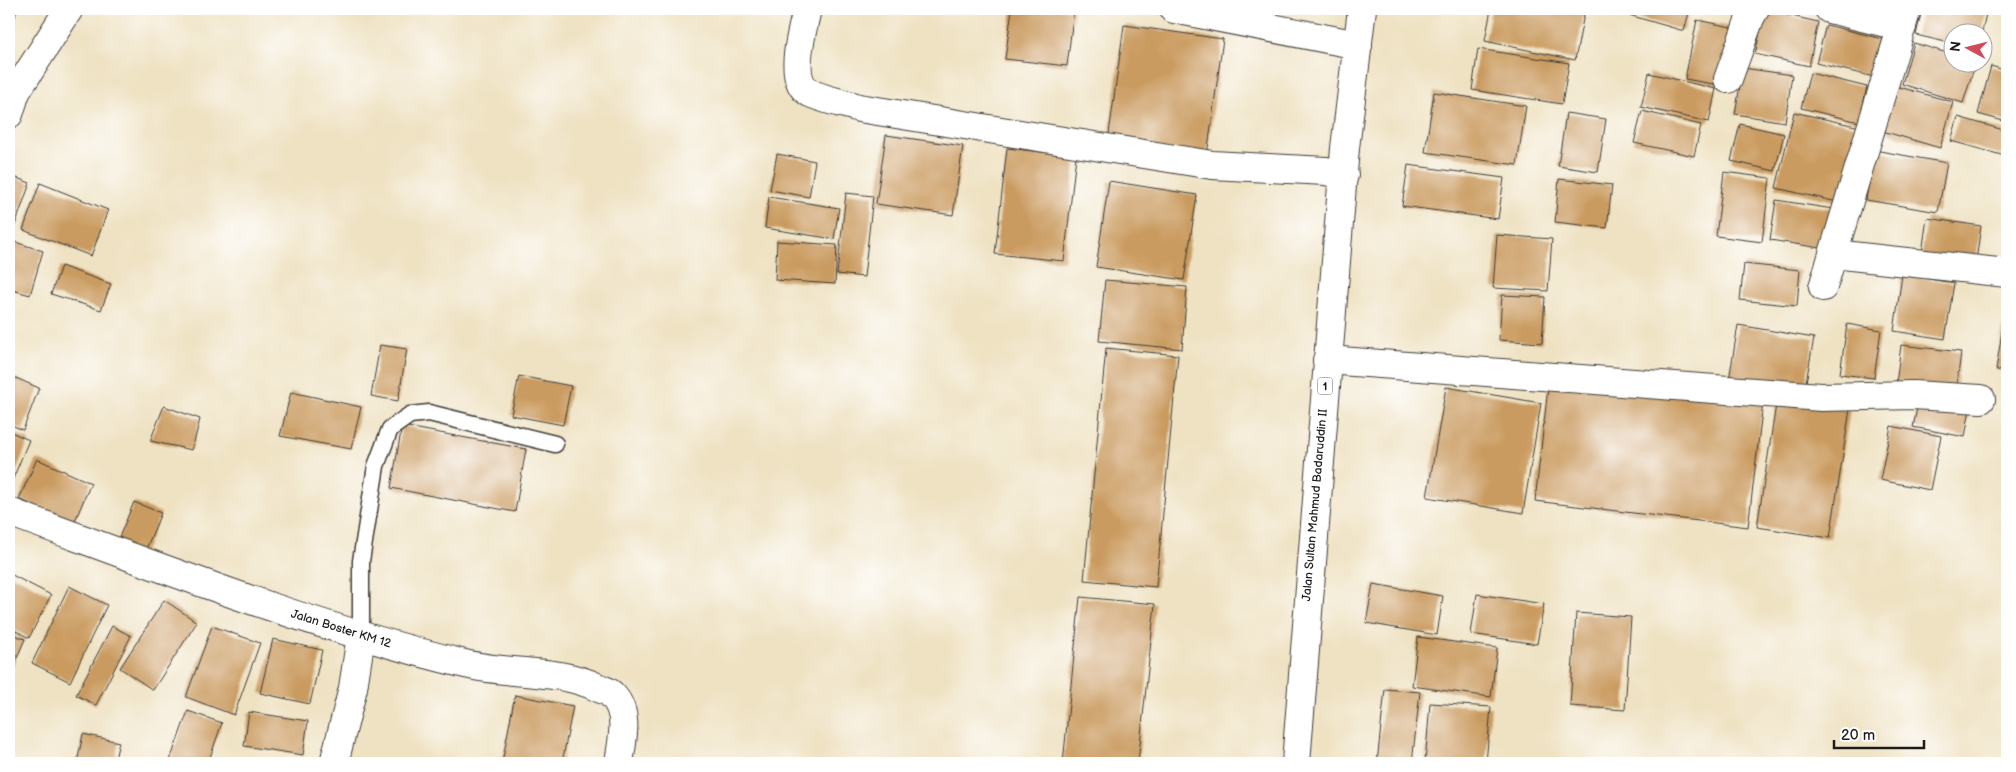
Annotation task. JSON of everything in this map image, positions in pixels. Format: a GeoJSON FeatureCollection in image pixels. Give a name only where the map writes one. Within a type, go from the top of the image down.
{"type":"FeatureCollection","features":[{"type":"Feature","properties":{"kind":"main road"},"geometry":{"type":"LineString","coordinates":[[11,99],[69,9]]}},
{"type":"Feature","properties":{"kind":"main road"},"geometry":{"type":"LineString","coordinates":[[807,9],[797,59],[800,81],[808,92],[824,98],[858,108],[1212,165],[1326,171],[1344,175]]}},
{"type":"Feature","properties":{"kind":"main road"},"geometry":{"type":"LineString","coordinates":[[1174,9],[1358,45]]}},
{"type":"Feature","properties":{"kind":"main road","name":"Jalan Sultan Mahmud Badaruddin II"},"geometry":{"type":"LineString","coordinates":[[1296,763],[1345,148],[1362,9]]}},
{"type":"Feature","properties":{"kind":"main road"},"geometry":{"type":"LineString","coordinates":[[1728,79],[1755,9]]}},
{"type":"Feature","properties":{"kind":"main road"},"geometry":{"type":"LineString","coordinates":[[1823,287],[1904,18],[1828,9]]}},
{"type":"Feature","properties":{"kind":"main road"},"geometry":{"type":"LineString","coordinates":[[1834,254],[2007,273]]}},
{"type":"Feature","properties":{"kind":"main road"},"geometry":{"type":"LineString","coordinates":[[1327,360],[1821,397],[1913,395],[1981,399]]}},
{"type":"Feature","properties":{"kind":"main road","name":"Jalan Boster KM 12"},"geometry":{"type":"LineString","coordinates":[[10,516],[237,597],[362,636],[467,665],[564,677],[588,683],[611,694],[621,708],[624,730],[619,763]]}},
{"type":"Feature","properties":{"kind":"main road"},"geometry":{"type":"LineString","coordinates":[[334,763],[353,688],[362,636]]}},
{"type":"Feature","properties":{"kind":"lane"},"geometry":{"type":"LineString","coordinates":[[362,636],[361,562],[376,466],[390,429],[410,415],[430,413],[555,444]]}},
{"type":"Feature","properties":{"kind":"building"},"geometry":{"type":"Polygon","coordinates":[[[9,9],[17,10],[9,39],[9,9]]]}},
{"type":"Feature","properties":{"kind":"building"},"geometry":{"type":"Polygon","coordinates":[[[1012,9],[1074,9],[1067,66],[1005,59],[1012,9]]]}},
{"type":"Feature","properties":{"kind":"building"},"geometry":{"type":"Polygon","coordinates":[[[1491,9],[1585,9],[1575,60],[1485,41],[1491,9]]]}},
{"type":"Feature","properties":{"kind":"building"},"geometry":{"type":"Polygon","coordinates":[[[1623,9],[1690,9],[1684,31],[1622,13],[1623,9]]]}},
{"type":"Feature","properties":{"kind":"building"},"geometry":{"type":"Polygon","coordinates":[[[1922,9],[1987,9],[1984,22],[1944,22],[1944,42],[1916,35],[1922,9]]]}},
{"type":"Feature","properties":{"kind":"building"},"geometry":{"type":"Polygon","coordinates":[[[1765,10],[1818,22],[1809,66],[1755,54],[1765,10]]]}},
{"type":"Feature","properties":{"kind":"building"},"geometry":{"type":"Polygon","coordinates":[[[1697,20],[1731,27],[1719,85],[1685,79],[1697,20]]]}},
{"type":"Feature","properties":{"kind":"building"},"geometry":{"type":"Polygon","coordinates":[[[1124,25],[1223,39],[1207,155],[1108,141],[1124,25]]]}},
{"type":"Feature","properties":{"kind":"building"},"geometry":{"type":"Polygon","coordinates":[[[1826,25],[1883,39],[1874,77],[1816,63],[1826,25]]]}},
{"type":"Feature","properties":{"kind":"building"},"geometry":{"type":"Polygon","coordinates":[[[1914,43],[1944,52],[1944,72],[1973,72],[1963,103],[1902,84],[1914,43]]]}},
{"type":"Feature","properties":{"kind":"building"},"geometry":{"type":"Polygon","coordinates":[[[1478,49],[1569,63],[1562,104],[1472,90],[1478,49]]]}},
{"type":"Feature","properties":{"kind":"building"},"geometry":{"type":"Polygon","coordinates":[[[1994,67],[2007,71],[2007,122],[1978,114],[1989,72],[1994,72],[1994,67]]]}},
{"type":"Feature","properties":{"kind":"building"},"geometry":{"type":"Polygon","coordinates":[[[1743,68],[1792,75],[1785,122],[1735,114],[1743,68]]]}},
{"type":"Feature","properties":{"kind":"building"},"geometry":{"type":"Polygon","coordinates":[[[1649,73],[1716,89],[1709,122],[1641,107],[1649,73]]]}},
{"type":"Feature","properties":{"kind":"building"},"geometry":{"type":"Polygon","coordinates":[[[1810,73],[1867,87],[1859,122],[1801,108],[1810,73]]]}},
{"type":"Feature","properties":{"kind":"building"},"geometry":{"type":"Polygon","coordinates":[[[1892,85],[1953,102],[1940,148],[1879,130],[1892,85]]]}},
{"type":"Feature","properties":{"kind":"building"},"geometry":{"type":"Polygon","coordinates":[[[1434,92],[1526,106],[1517,165],[1425,152],[1434,92]]]}},
{"type":"Feature","properties":{"kind":"building"},"geometry":{"type":"Polygon","coordinates":[[[1642,111],[1701,125],[1694,156],[1634,143],[1642,111]]]}},
{"type":"Feature","properties":{"kind":"building"},"geometry":{"type":"Polygon","coordinates":[[[1794,112],[1860,127],[1842,203],[1776,188],[1794,112]]]}},
{"type":"Feature","properties":{"kind":"building"},"geometry":{"type":"Polygon","coordinates":[[[1566,113],[1606,119],[1598,172],[1558,166],[1566,113]]]}},
{"type":"Feature","properties":{"kind":"building"},"geometry":{"type":"Polygon","coordinates":[[[1958,117],[2007,131],[2005,156],[1951,141],[1958,117]]]}},
{"type":"Feature","properties":{"kind":"building"},"geometry":{"type":"Polygon","coordinates":[[[1740,124],[1784,134],[1775,171],[1731,161],[1740,124]]]}},
{"type":"Feature","properties":{"kind":"building"},"geometry":{"type":"Polygon","coordinates":[[[886,135],[963,146],[953,215],[876,204],[886,135]]]}},
{"type":"Feature","properties":{"kind":"building"},"geometry":{"type":"Polygon","coordinates":[[[1007,148],[1076,156],[1064,261],[995,254],[1007,148]]]}},
{"type":"Feature","properties":{"kind":"building"},"geometry":{"type":"Polygon","coordinates":[[[1874,150],[1947,163],[1938,212],[1866,200],[1874,150]]]}},
{"type":"Feature","properties":{"kind":"building"},"geometry":{"type":"Polygon","coordinates":[[[777,154],[815,161],[809,197],[770,190],[777,154]]]}},
{"type":"Feature","properties":{"kind":"building"},"geometry":{"type":"Polygon","coordinates":[[[1408,165],[1504,178],[1498,219],[1402,206],[1408,165]]]}},
{"type":"Feature","properties":{"kind":"building"},"geometry":{"type":"Polygon","coordinates":[[[1724,172],[1770,178],[1762,242],[1716,236],[1724,172]]]}},
{"type":"Feature","properties":{"kind":"building"},"geometry":{"type":"Polygon","coordinates":[[[9,175],[30,183],[14,228],[9,226],[9,175]]]}},
{"type":"Feature","properties":{"kind":"building"},"geometry":{"type":"Polygon","coordinates":[[[1559,179],[1612,185],[1607,228],[1555,222],[1559,179]]]}},
{"type":"Feature","properties":{"kind":"building"},"geometry":{"type":"Polygon","coordinates":[[[1109,181],[1197,195],[1184,280],[1096,267],[1109,181]]]}},
{"type":"Feature","properties":{"kind":"building"},"geometry":{"type":"Polygon","coordinates":[[[40,183],[108,210],[91,256],[23,230],[40,183]]]}},
{"type":"Feature","properties":{"kind":"building"},"geometry":{"type":"Polygon","coordinates":[[[846,193],[873,196],[864,277],[837,274],[846,193]]]}},
{"type":"Feature","properties":{"kind":"building"},"geometry":{"type":"Polygon","coordinates":[[[769,197],[839,208],[834,239],[765,228],[769,197]]]}},
{"type":"Feature","properties":{"kind":"building"},"geometry":{"type":"Polygon","coordinates":[[[1776,200],[1833,209],[1827,249],[1770,240],[1776,200]]]}},
{"type":"Feature","properties":{"kind":"building"},"geometry":{"type":"Polygon","coordinates":[[[1927,218],[1981,226],[1975,268],[1921,260],[1927,218]]]}},
{"type":"Feature","properties":{"kind":"building"},"geometry":{"type":"Polygon","coordinates":[[[1497,235],[1552,239],[1548,291],[1493,288],[1497,235]]]}},
{"type":"Feature","properties":{"kind":"building"},"geometry":{"type":"Polygon","coordinates":[[[9,240],[43,251],[30,295],[9,289],[9,240]]]}},
{"type":"Feature","properties":{"kind":"building"},"geometry":{"type":"Polygon","coordinates":[[[777,241],[837,245],[835,284],[775,280],[777,241]]]}},
{"type":"Feature","properties":{"kind":"building"},"geometry":{"type":"Polygon","coordinates":[[[1744,264],[1800,270],[1797,306],[1740,300],[1744,264]]]}},
{"type":"Feature","properties":{"kind":"building"},"geometry":{"type":"Polygon","coordinates":[[[61,266],[111,284],[101,310],[51,294],[61,266]]]}},
{"type":"Feature","properties":{"kind":"building"},"geometry":{"type":"Polygon","coordinates":[[[1902,275],[1954,283],[1945,339],[1894,331],[1902,275]]]}},
{"type":"Feature","properties":{"kind":"building"},"geometry":{"type":"Polygon","coordinates":[[[1105,280],[1187,287],[1182,349],[1099,341],[1105,280]]]}},
{"type":"Feature","properties":{"kind":"building"},"geometry":{"type":"Polygon","coordinates":[[[1502,295],[1545,297],[1542,343],[1499,340],[1502,295]]]}},
{"type":"Feature","properties":{"kind":"building"},"geometry":{"type":"Polygon","coordinates":[[[2007,306],[2007,372],[1996,370],[2007,306]]]}},
{"type":"Feature","properties":{"kind":"building"},"geometry":{"type":"Polygon","coordinates":[[[1847,324],[1881,330],[1874,378],[1840,374],[1847,324]]]}},
{"type":"Feature","properties":{"kind":"building"},"geometry":{"type":"Polygon","coordinates":[[[1738,325],[1814,338],[1804,393],[1729,380],[1738,325]]]}},
{"type":"Feature","properties":{"kind":"building"},"geometry":{"type":"Polygon","coordinates":[[[380,345],[407,349],[398,401],[371,396],[380,345]]]}},
{"type":"Feature","properties":{"kind":"building"},"geometry":{"type":"Polygon","coordinates":[[[1901,345],[1961,352],[1956,391],[1896,384],[1901,345]]]}},
{"type":"Feature","properties":{"kind":"building"},"geometry":{"type":"Polygon","coordinates":[[[1106,348],[1178,355],[1156,587],[1084,580],[1106,348]]]}},
{"type":"Feature","properties":{"kind":"building"},"geometry":{"type":"Polygon","coordinates":[[[9,375],[39,388],[23,430],[9,424],[9,375]]]}},
{"type":"Feature","properties":{"kind":"building"},"geometry":{"type":"Polygon","coordinates":[[[519,376],[571,386],[563,425],[511,415],[519,376]]]}},
{"type":"Feature","properties":{"kind":"building"},"geometry":{"type":"Polygon","coordinates":[[[1549,379],[1763,403],[1748,527],[1535,501],[1549,379]]]}},
{"type":"Feature","properties":{"kind":"building"},"geometry":{"type":"Polygon","coordinates":[[[1446,387],[1541,403],[1523,513],[1427,497],[1446,387]]]}},
{"type":"Feature","properties":{"kind":"building"},"geometry":{"type":"Polygon","coordinates":[[[291,392],[361,407],[351,449],[280,436],[291,392]]]}},
{"type":"Feature","properties":{"kind":"building"},"geometry":{"type":"Polygon","coordinates":[[[1777,398],[1850,409],[1830,538],[1757,527],[1777,398]]]}},
{"type":"Feature","properties":{"kind":"building"},"geometry":{"type":"Polygon","coordinates":[[[1919,399],[1970,409],[1965,437],[1913,427],[1919,399]]]}},
{"type":"Feature","properties":{"kind":"building"},"geometry":{"type":"Polygon","coordinates":[[[164,406],[200,419],[192,450],[150,441],[164,406]]]}},
{"type":"Feature","properties":{"kind":"building"},"geometry":{"type":"Polygon","coordinates":[[[402,426],[526,449],[515,512],[391,488],[402,426]]]}},
{"type":"Feature","properties":{"kind":"building"},"geometry":{"type":"Polygon","coordinates":[[[1891,426],[1941,436],[1930,490],[1880,480],[1891,426]]]}},
{"type":"Feature","properties":{"kind":"building"},"geometry":{"type":"Polygon","coordinates":[[[9,431],[29,440],[10,486],[9,485],[9,431]]]}},
{"type":"Feature","properties":{"kind":"building"},"geometry":{"type":"Polygon","coordinates":[[[37,459],[91,483],[74,523],[19,499],[37,459]]]}},
{"type":"Feature","properties":{"kind":"building"},"geometry":{"type":"Polygon","coordinates":[[[134,502],[161,513],[144,554],[117,542],[134,502]]]}},
{"type":"Feature","properties":{"kind":"building"},"geometry":{"type":"Polygon","coordinates":[[[12,575],[51,595],[29,638],[9,627],[9,581],[12,575]]]}},
{"type":"Feature","properties":{"kind":"building"},"geometry":{"type":"Polygon","coordinates":[[[1373,584],[1443,596],[1437,635],[1366,623],[1373,584]]]}},
{"type":"Feature","properties":{"kind":"building"},"geometry":{"type":"Polygon","coordinates":[[[69,586],[107,605],[70,682],[32,663],[69,586]]]}},
{"type":"Feature","properties":{"kind":"building"},"geometry":{"type":"Polygon","coordinates":[[[1477,594],[1544,604],[1537,644],[1471,634],[1477,594]]]}},
{"type":"Feature","properties":{"kind":"building"},"geometry":{"type":"Polygon","coordinates":[[[1080,597],[1155,604],[1138,763],[1063,763],[1080,597]]]}},
{"type":"Feature","properties":{"kind":"building"},"geometry":{"type":"Polygon","coordinates":[[[164,600],[197,622],[153,690],[120,668],[164,600]]]}},
{"type":"Feature","properties":{"kind":"building"},"geometry":{"type":"Polygon","coordinates":[[[1576,613],[1631,617],[1625,710],[1570,706],[1576,613]]]}},
{"type":"Feature","properties":{"kind":"building"},"geometry":{"type":"Polygon","coordinates":[[[112,626],[131,636],[96,705],[76,695],[112,626]]]}},
{"type":"Feature","properties":{"kind":"building"},"geometry":{"type":"Polygon","coordinates":[[[212,626],[260,643],[234,715],[186,697],[212,626]]]}},
{"type":"Feature","properties":{"kind":"building"},"geometry":{"type":"Polygon","coordinates":[[[9,633],[25,639],[12,669],[9,668],[9,633]]]}},
{"type":"Feature","properties":{"kind":"building"},"geometry":{"type":"Polygon","coordinates":[[[1418,637],[1497,648],[1491,697],[1412,686],[1418,637]]]}},
{"type":"Feature","properties":{"kind":"building"},"geometry":{"type":"Polygon","coordinates":[[[273,639],[322,650],[310,704],[260,693],[273,639]]]}},
{"type":"Feature","properties":{"kind":"building"},"geometry":{"type":"Polygon","coordinates":[[[1385,689],[1420,692],[1412,763],[1377,763],[1385,689]]]}},
{"type":"Feature","properties":{"kind":"building"},"geometry":{"type":"Polygon","coordinates":[[[515,695],[573,706],[562,763],[502,763],[515,695]]]}},
{"type":"Feature","properties":{"kind":"building"},"geometry":{"type":"Polygon","coordinates":[[[1430,703],[1491,707],[1486,763],[1425,763],[1430,703]]]}},
{"type":"Feature","properties":{"kind":"building"},"geometry":{"type":"Polygon","coordinates":[[[188,711],[222,723],[208,763],[169,763],[188,711]]]}},
{"type":"Feature","properties":{"kind":"building"},"geometry":{"type":"Polygon","coordinates":[[[249,712],[308,721],[303,755],[244,746],[249,712]]]}},
{"type":"Feature","properties":{"kind":"building"},"geometry":{"type":"Polygon","coordinates":[[[83,734],[119,742],[114,763],[77,763],[83,734]]]}},
{"type":"Feature","properties":{"kind":"building"},"geometry":{"type":"Polygon","coordinates":[[[257,760],[276,762],[276,763],[257,763],[257,760]]]}}]}
